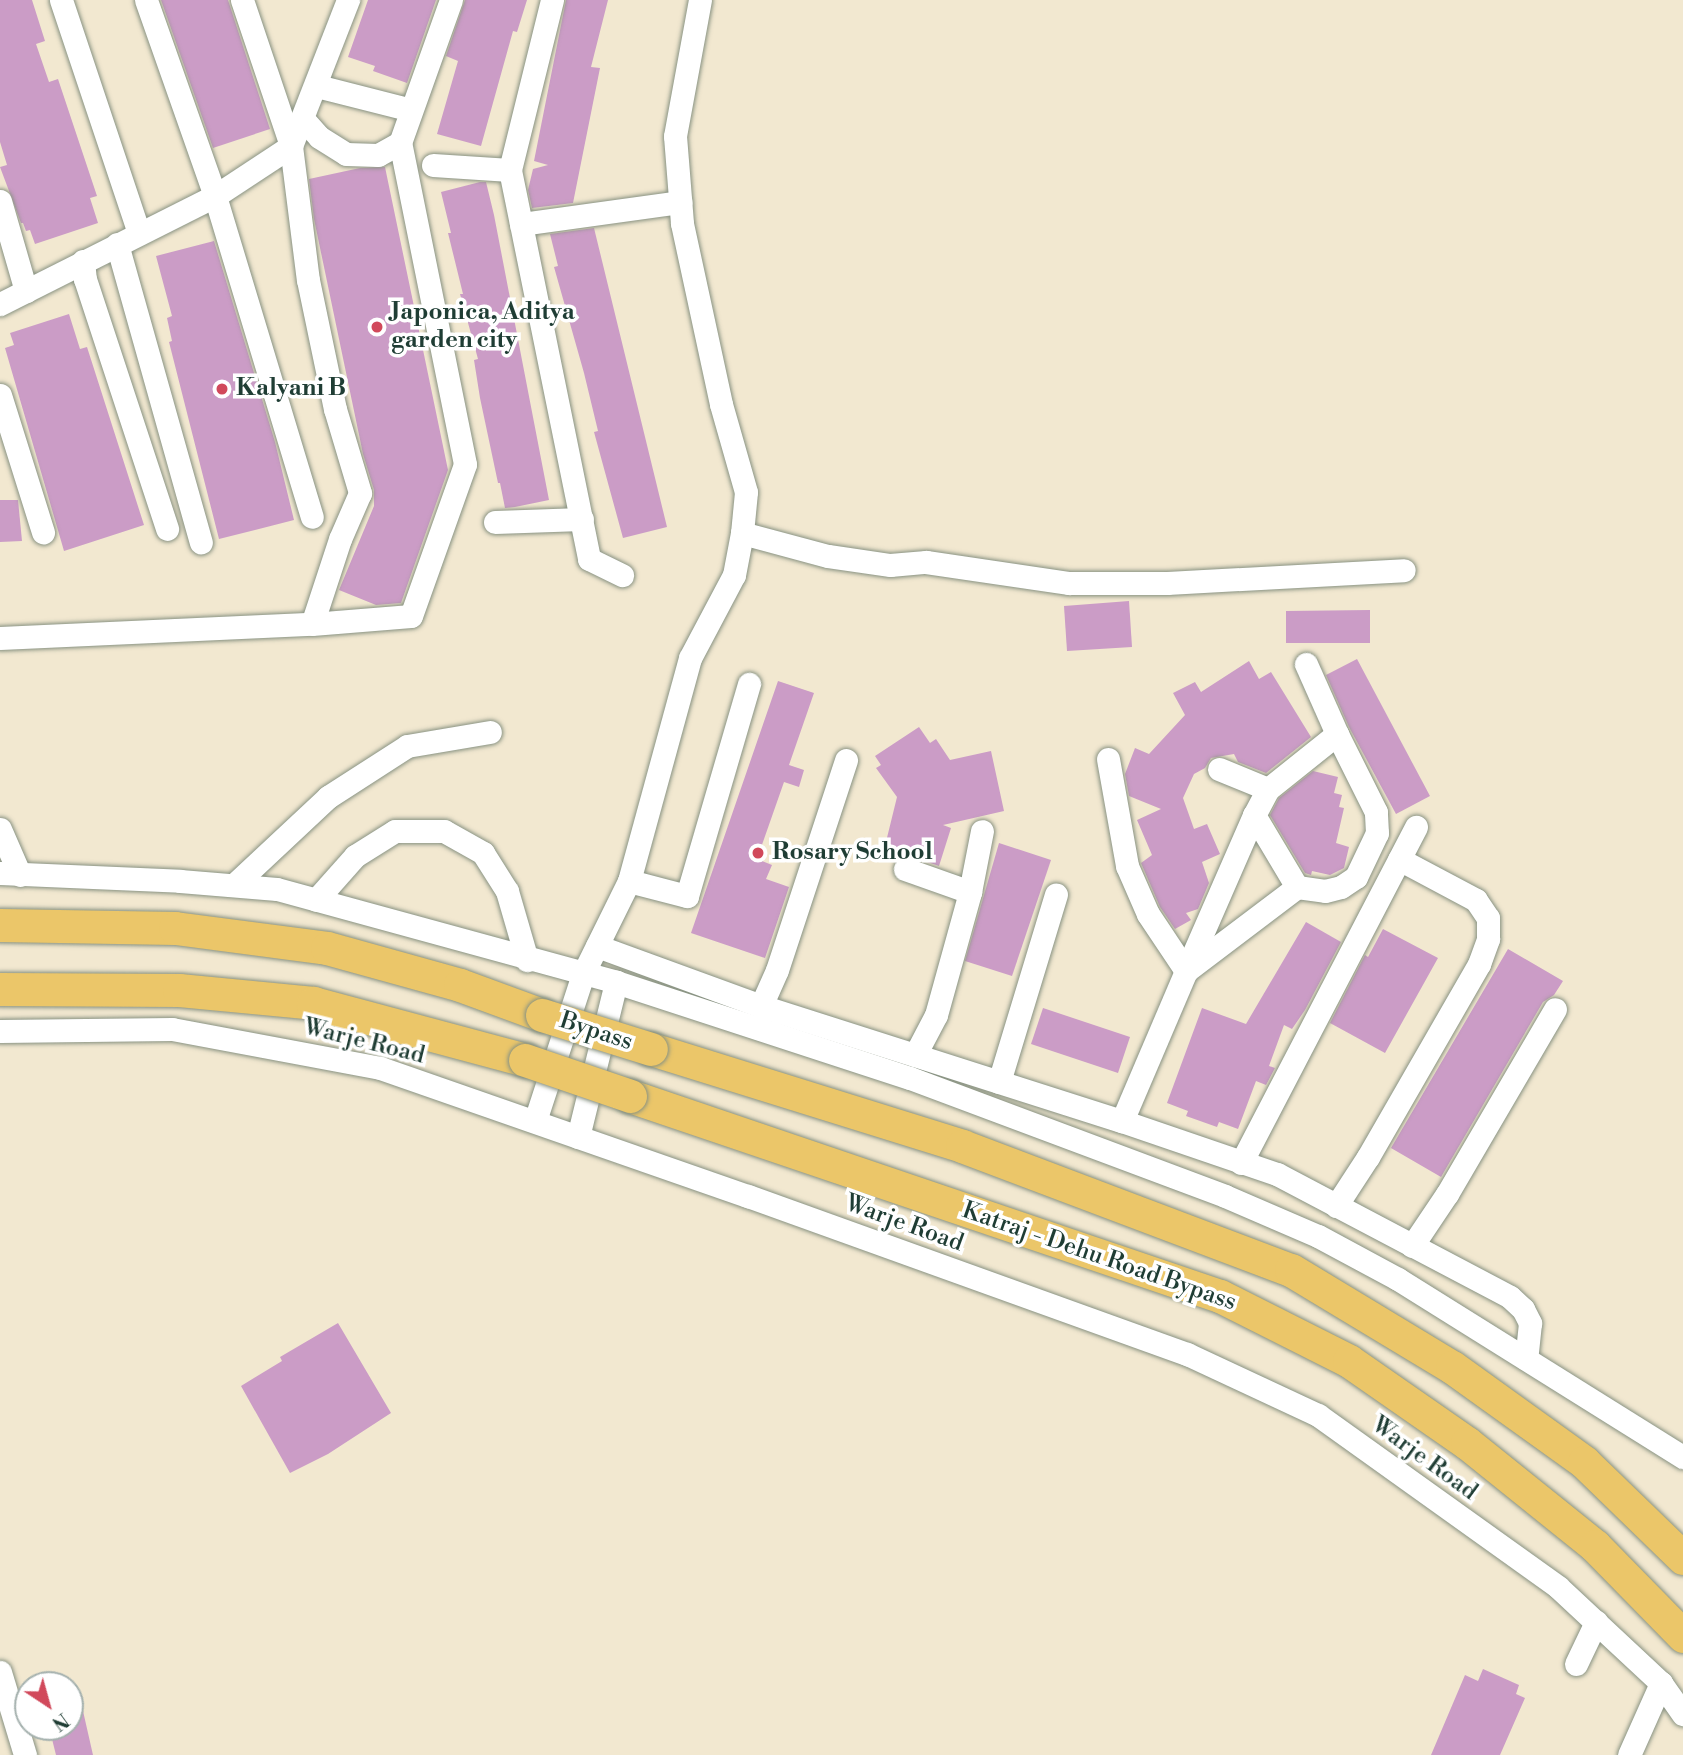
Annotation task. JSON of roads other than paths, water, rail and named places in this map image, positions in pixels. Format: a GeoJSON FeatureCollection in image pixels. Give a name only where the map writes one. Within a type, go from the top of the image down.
{"type":"FeatureCollection","features":[{"type":"Feature","properties":{"kind":"highway","name":"Bypass"},"geometry":{"type":"LineString","coordinates":[[0,925],[175,928],[327,948],[460,985],[542,1015],[962,1146],[1292,1270],[1452,1367],[1584,1462],[1683,1558]]}},
{"type":"Feature","properties":{"kind":"highway","name":"Bypass"},"geometry":{"type":"LineString","coordinates":[[0,989],[179,990],[313,1003],[525,1060],[630,1096]]}},
{"type":"Feature","properties":{"kind":"highway","name":"Katraj - Dehu Road Bypass"},"geometry":{"type":"LineString","coordinates":[[630,1096],[1220,1296],[1349,1361],[1466,1443],[1595,1546],[1683,1636]]}},
{"type":"Feature","properties":{"kind":"street"},"geometry":{"type":"LineString","coordinates":[[61,0],[139,233]]}},
{"type":"Feature","properties":{"kind":"street"},"geometry":{"type":"LineString","coordinates":[[146,0],[215,196],[312,517]]}},
{"type":"Feature","properties":{"kind":"street"},"geometry":{"type":"LineString","coordinates":[[242,0],[291,146],[308,280],[335,409],[360,493],[340,539],[312,624]]}},
{"type":"Feature","properties":{"kind":"street"},"geometry":{"type":"LineString","coordinates":[[0,304],[215,196],[291,146],[317,86],[348,0]]}},
{"type":"Feature","properties":{"kind":"street"},"geometry":{"type":"LineString","coordinates":[[0,638],[312,624],[411,616],[465,464],[400,143],[451,0]]}},
{"type":"Feature","properties":{"kind":"street"},"geometry":{"type":"LineString","coordinates":[[552,0],[510,170],[589,559],[622,575]]}},
{"type":"Feature","properties":{"kind":"street"},"geometry":{"type":"LineString","coordinates":[[535,1121],[583,974],[629,881],[690,658],[734,575],[742,533],[746,492],[721,404],[681,223],[675,136],[700,0]]}},
{"type":"Feature","properties":{"kind":"street"},"geometry":{"type":"LineString","coordinates":[[317,86],[411,110]]}},
{"type":"Feature","properties":{"kind":"street"},"geometry":{"type":"LineString","coordinates":[[303,119],[320,137],[346,154],[378,155],[400,143]]}},
{"type":"Feature","properties":{"kind":"street"},"geometry":{"type":"LineString","coordinates":[[433,165],[510,170]]}},
{"type":"Feature","properties":{"kind":"street"},"geometry":{"type":"LineString","coordinates":[[0,201],[26,290]]}},
{"type":"Feature","properties":{"kind":"street"},"geometry":{"type":"LineString","coordinates":[[521,224],[680,202]]}},
{"type":"Feature","properties":{"kind":"street"},"geometry":{"type":"LineString","coordinates":[[117,244],[201,542]]}},
{"type":"Feature","properties":{"kind":"street"},"geometry":{"type":"LineString","coordinates":[[83,261],[85,279],[166,529]]}},
{"type":"Feature","properties":{"kind":"street"},"geometry":{"type":"LineString","coordinates":[[0,395],[43,532]]}},
{"type":"Feature","properties":{"kind":"street"},"geometry":{"type":"LineString","coordinates":[[495,522],[582,519]]}},
{"type":"Feature","properties":{"kind":"street"},"geometry":{"type":"LineString","coordinates":[[742,533],[828,556],[877,564],[926,562],[1069,583],[1167,583],[1404,570]]}},
{"type":"Feature","properties":{"kind":"street"},"geometry":{"type":"LineString","coordinates":[[1186,971],[1297,887],[1325,891],[1341,887],[1356,877],[1377,833],[1376,812],[1306,664]]}},
{"type":"Feature","properties":{"kind":"street"},"geometry":{"type":"LineString","coordinates":[[629,881],[687,896],[749,684]]}},
{"type":"Feature","properties":{"kind":"street"},"geometry":{"type":"LineString","coordinates":[[234,885],[328,797],[407,746],[490,732]]}},
{"type":"Feature","properties":{"kind":"street"},"geometry":{"type":"LineString","coordinates":[[1122,1121],[1254,815],[1268,789],[1337,734]]}},
{"type":"Feature","properties":{"kind":"street"},"geometry":{"type":"LineString","coordinates":[[1108,759],[1127,866],[1148,914],[1186,971]]}},
{"type":"Feature","properties":{"kind":"street"},"geometry":{"type":"LineString","coordinates":[[761,1006],[777,970],[846,760]]}},
{"type":"Feature","properties":{"kind":"street"},"geometry":{"type":"LineString","coordinates":[[1219,769],[1268,789]]}},
{"type":"Feature","properties":{"kind":"street"},"geometry":{"type":"LineString","coordinates":[[1254,815],[1297,887]]}},
{"type":"Feature","properties":{"kind":"street"},"geometry":{"type":"LineString","coordinates":[[1241,1163],[1416,827]]}},
{"type":"Feature","properties":{"kind":"street"},"geometry":{"type":"LineString","coordinates":[[0,829],[10,874],[277,889],[527,960],[616,982],[910,1078],[1225,1196],[1318,1236],[1387,1273],[1683,1457]]}},
{"type":"Feature","properties":{"kind":"street"},"geometry":{"type":"LineString","coordinates":[[316,900],[355,856],[395,831],[444,831],[483,853],[507,891],[527,960]]}},
{"type":"Feature","properties":{"kind":"street"},"geometry":{"type":"LineString","coordinates":[[915,1055],[936,1015],[970,892],[982,831]]}},
{"type":"Feature","properties":{"kind":"street"},"geometry":{"type":"LineString","coordinates":[[1336,1206],[1368,1157],[1473,976],[1488,939],[1488,918],[1476,900],[1399,859]]}},
{"type":"Feature","properties":{"kind":"street"},"geometry":{"type":"LineString","coordinates":[[905,869],[970,892]]}},
{"type":"Feature","properties":{"kind":"street"},"geometry":{"type":"LineString","coordinates":[[999,1082],[1056,894]]}},
{"type":"Feature","properties":{"kind":"street"},"geometry":{"type":"LineString","coordinates":[[597,946],[761,1006],[1122,1121],[1277,1174],[1510,1297],[1523,1309],[1530,1323],[1526,1359]]}},
{"type":"Feature","properties":{"kind":"street"},"geometry":{"type":"LineString","coordinates":[[578,1137],[616,982]]}},
{"type":"Feature","properties":{"kind":"street"},"geometry":{"type":"LineString","coordinates":[[1412,1246],[1447,1194],[1555,1009]]}},
{"type":"Feature","properties":{"kind":"street","name":"Warje Road"},"geometry":{"type":"LineString","coordinates":[[0,1031],[172,1029],[380,1068],[1187,1354],[1318,1415],[1558,1587],[1661,1683],[1683,1714]]}},
{"type":"Feature","properties":{"kind":"street"},"geometry":{"type":"LineString","coordinates":[[1576,1664],[1595,1622]]}},
{"type":"Feature","properties":{"kind":"street"},"geometry":{"type":"LineString","coordinates":[[0,1672],[25,1755]]}},
{"type":"Feature","properties":{"kind":"street"},"geometry":{"type":"LineString","coordinates":[[1629,1755],[1661,1683]]}},
{"type":"Feature","properties":{"kind":"place","name":"Japonica, Aditya garden city"},"geometry":{"type":"Point","coordinates":[377,327]}},
{"type":"Feature","properties":{"kind":"place","name":"Kalyani B"},"geometry":{"type":"Point","coordinates":[222,389]}},
{"type":"Feature","properties":{"kind":"place","name":"Rosary School"},"geometry":{"type":"Point","coordinates":[758,853]}}]}
